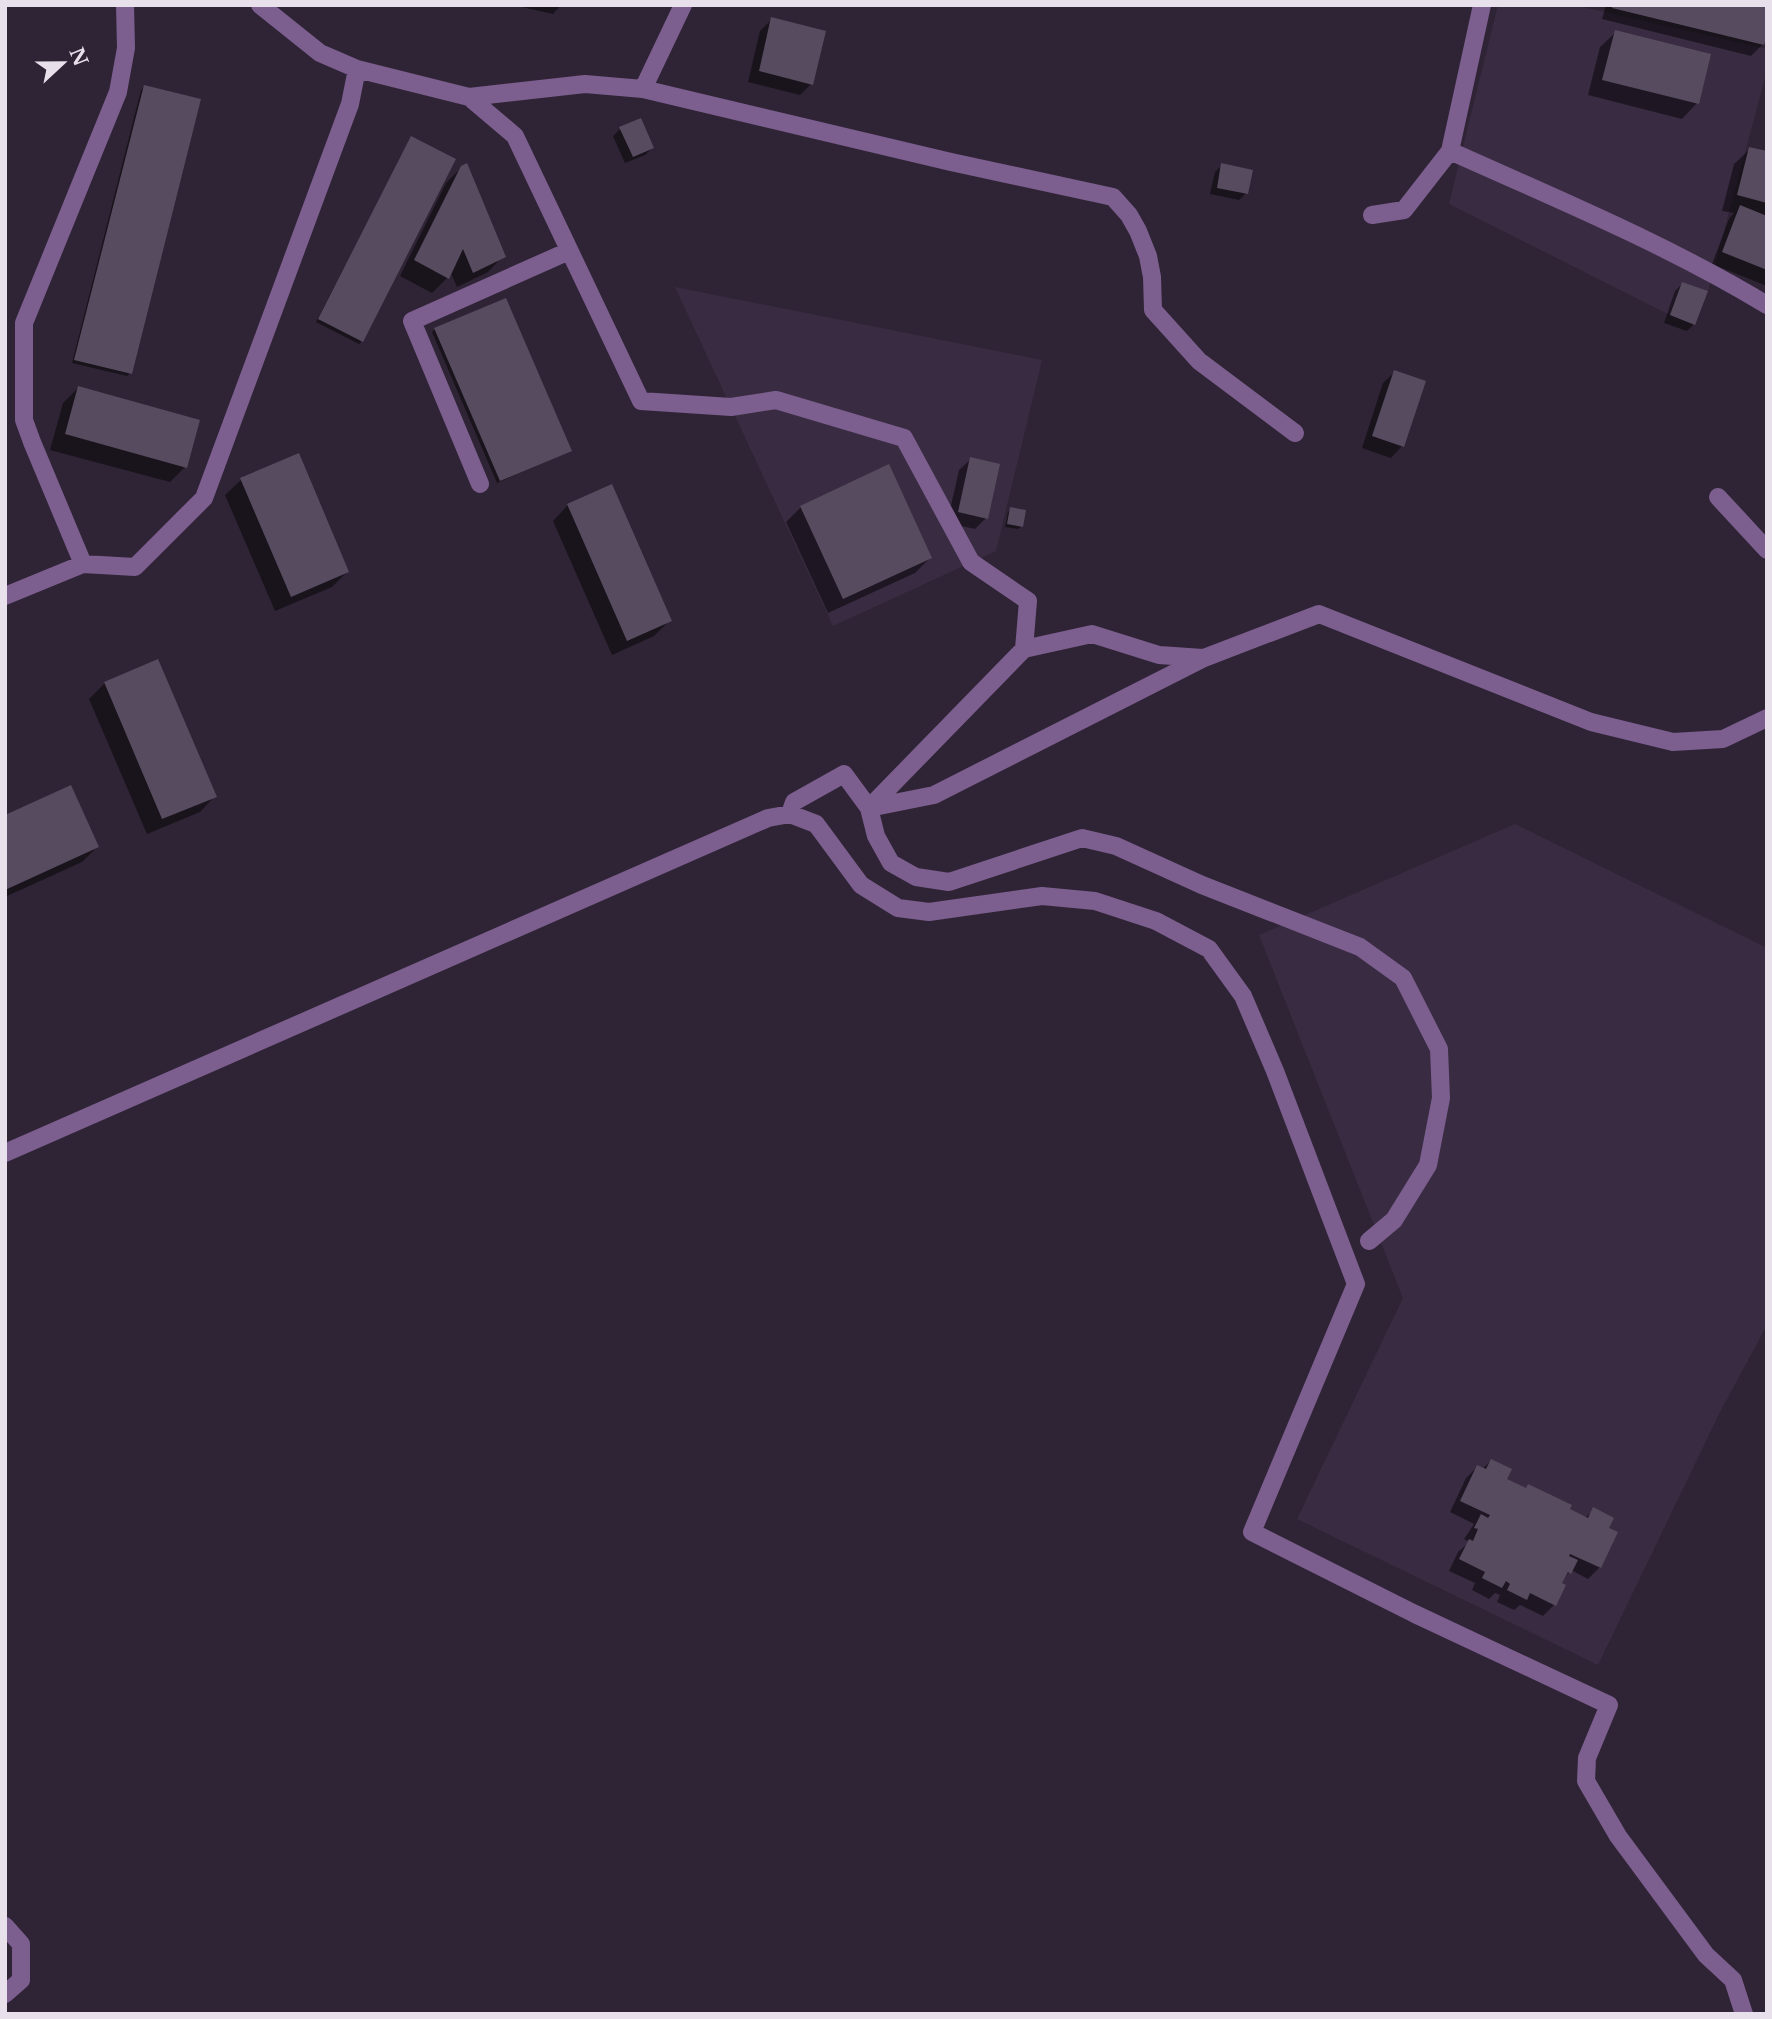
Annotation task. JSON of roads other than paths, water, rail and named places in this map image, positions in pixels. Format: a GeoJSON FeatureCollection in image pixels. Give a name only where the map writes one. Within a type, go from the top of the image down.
{"type":"FeatureCollection","features":[{"type":"Feature","properties":{"kind":"lane"},"geometry":{"type":"LineString","coordinates":[[83,564],[24,420],[24,323],[118,92],[126,48],[125,5]]}},
{"type":"Feature","properties":{"kind":"lane"},"geometry":{"type":"LineString","coordinates":[[260,5],[320,52],[357,69],[469,97],[585,84],[643,89],[951,162],[1113,197],[1129,215],[1148,256],[1153,310],[1199,360],[1295,433]]}},
{"type":"Feature","properties":{"kind":"lane"},"geometry":{"type":"LineString","coordinates":[[643,89],[683,5]]}},
{"type":"Feature","properties":{"kind":"lane"},"geometry":{"type":"LineString","coordinates":[[1373,215],[1405,210],[1450,151],[1482,5]]}},
{"type":"Feature","properties":{"kind":"lane"},"geometry":{"type":"LineString","coordinates":[[5,596],[83,564],[135,567],[204,498],[350,104],[357,69]]}},
{"type":"Feature","properties":{"kind":"lane"},"geometry":{"type":"LineString","coordinates":[[469,97],[515,136],[641,401],[731,407],[776,400],[904,438],[971,562],[1028,601],[1024,649]]}},
{"type":"Feature","properties":{"kind":"lane"},"geometry":{"type":"LineString","coordinates":[[1450,151],[1713,272],[1767,305]]}},
{"type":"Feature","properties":{"kind":"lane"},"geometry":{"type":"LineString","coordinates":[[480,484],[412,321],[569,251]]}},
{"type":"Feature","properties":{"kind":"lane"},"geometry":{"type":"LineString","coordinates":[[1718,497],[1767,550]]}},
{"type":"Feature","properties":{"kind":"lane"},"geometry":{"type":"LineString","coordinates":[[869,808],[934,795],[1204,658],[1319,614],[1591,722],[1673,742],[1723,739],[1767,719]]}},
{"type":"Feature","properties":{"kind":"lane"},"geometry":{"type":"LineString","coordinates":[[869,808],[1024,649],[1092,634],[1159,655],[1204,658]]}},
{"type":"Feature","properties":{"kind":"lane"},"geometry":{"type":"LineString","coordinates":[[790,814],[794,802],[844,774],[869,808],[876,835],[891,863],[916,877],[949,881],[1082,838],[1116,846],[1202,885],[1360,947],[1403,978],[1439,1049],[1441,1098],[1428,1165],[1394,1220],[1369,1241]]}},
{"type":"Feature","properties":{"kind":"lane"},"geometry":{"type":"LineString","coordinates":[[5,1153],[768,818],[790,814],[816,824],[861,885],[898,908],[929,912],[1042,896],[1096,901],[1156,920],[1209,949],[1243,996],[1275,1071],[1356,1284],[1252,1532],[1415,1614],[1609,1704],[1587,1758],[1586,1781],[1618,1836],[1706,1955],[1733,1980],[1744,2014]]}},
{"type":"Feature","properties":{"kind":"lane"},"geometry":{"type":"LineString","coordinates":[[5,1926],[21,1944],[21,1980],[5,1994]]}}]}
